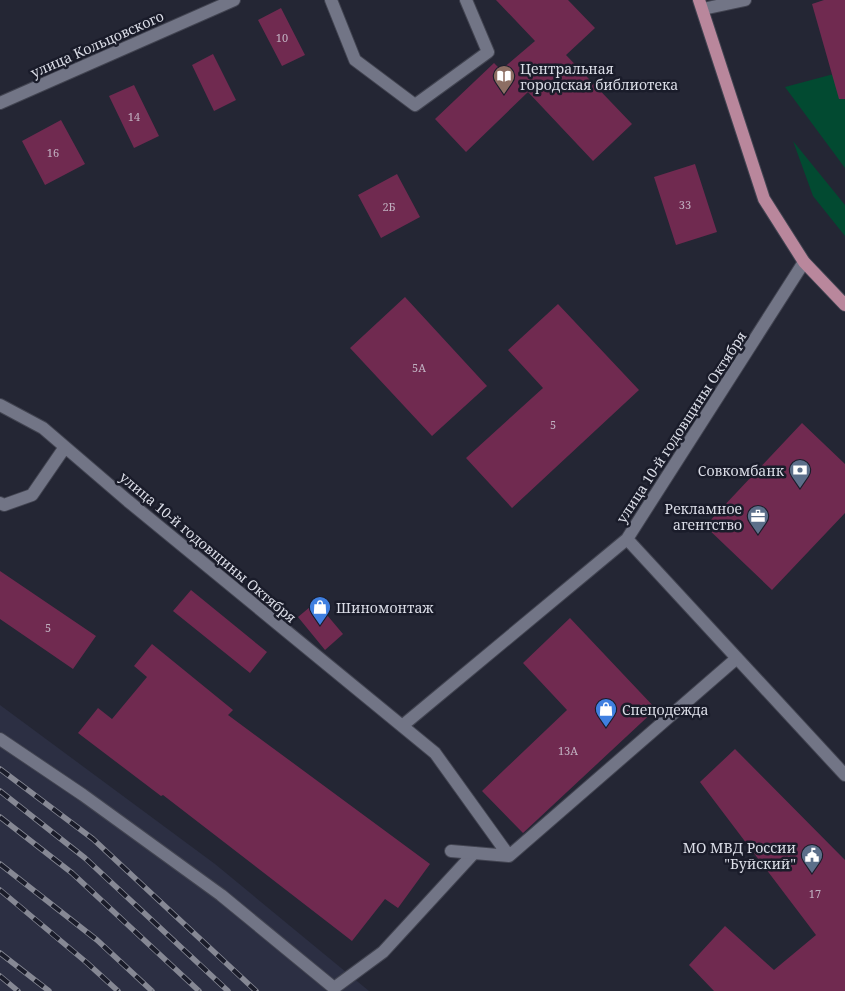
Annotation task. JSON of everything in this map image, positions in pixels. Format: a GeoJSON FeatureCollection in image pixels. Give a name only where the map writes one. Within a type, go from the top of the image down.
{"type":"FeatureCollection","features":[{"type":"Feature","properties":{"kind":"main road"},"geometry":{"type":"LineString","coordinates":[[701,5],[764,199],[804,262],[845,305]]}},
{"type":"Feature","properties":{"kind":"street","name":"улица Кольцовского"},"geometry":{"type":"LineString","coordinates":[[0,103],[234,0]]}},
{"type":"Feature","properties":{"kind":"street"},"geometry":{"type":"LineString","coordinates":[[331,0],[355,60],[414,105],[488,52],[466,0]]}},
{"type":"Feature","properties":{"kind":"street"},"geometry":{"type":"LineString","coordinates":[[701,5],[745,0]]}},
{"type":"Feature","properties":{"kind":"street","name":"улица 10-й годовщины Октября"},"geometry":{"type":"LineString","coordinates":[[804,262],[627,539],[845,775]]}},
{"type":"Feature","properties":{"kind":"street","name":"улица 10-й годовщины Октября"},"geometry":{"type":"LineString","coordinates":[[0,405],[43,428],[128,501],[435,753],[509,856]]}},
{"type":"Feature","properties":{"kind":"street"},"geometry":{"type":"LineString","coordinates":[[0,503],[4,504],[32,495],[65,447]]}},
{"type":"Feature","properties":{"kind":"street"},"geometry":{"type":"LineString","coordinates":[[402,726],[627,539]]}},
{"type":"Feature","properties":{"kind":"street"},"geometry":{"type":"LineString","coordinates":[[451,851],[509,856],[737,658]]}},
{"type":"Feature","properties":{"kind":"street"},"geometry":{"type":"LineString","coordinates":[[0,739],[83,795],[221,895],[334,988],[383,952],[474,853]]}},
{"type":"Feature","properties":{"kind":"shaded area"},"geometry":{"type":"Polygon","coordinates":[[[0,705],[215,864],[369,991],[0,991],[0,705]]]}},
{"type":"Feature","properties":{"kind":"green space"},"geometry":{"type":"Polygon","coordinates":[[[845,71],[845,168],[785,87],[845,71]]]}},
{"type":"Feature","properties":{"kind":"green space"},"geometry":{"type":"Polygon","coordinates":[[[793,141],[845,205],[845,236],[813,196],[793,141]]]}},
{"type":"Feature","properties":{"kind":"building"},"geometry":{"type":"Polygon","coordinates":[[[496,0],[568,0],[595,28],[566,55],[632,124],[593,161],[528,92],[466,152],[435,119],[494,63],[501,70],[535,41],[496,0]]]}},
{"type":"Feature","properties":{"kind":"building"},"geometry":{"type":"Polygon","coordinates":[[[824,0],[845,0],[845,99],[839,99],[812,4],[824,0]]]}},
{"type":"Feature","properties":{"kind":"building"},"geometry":{"type":"Polygon","coordinates":[[[281,8],[305,55],[282,66],[258,20],[281,8]]]}},
{"type":"Feature","properties":{"kind":"building"},"geometry":{"type":"Polygon","coordinates":[[[213,54],[236,100],[214,111],[192,65],[213,54]]]}},
{"type":"Feature","properties":{"kind":"building"},"geometry":{"type":"Polygon","coordinates":[[[134,85],[159,136],[134,148],[109,96],[134,85]]]}},
{"type":"Feature","properties":{"kind":"building"},"geometry":{"type":"Polygon","coordinates":[[[61,120],[85,164],[45,185],[22,141],[61,120]]]}},
{"type":"Feature","properties":{"kind":"building"},"geometry":{"type":"Polygon","coordinates":[[[695,164],[717,232],[676,245],[654,177],[695,164]]]}},
{"type":"Feature","properties":{"kind":"building"},"geometry":{"type":"Polygon","coordinates":[[[397,174],[420,217],[381,238],[358,195],[397,174]]]}},
{"type":"Feature","properties":{"kind":"building"},"geometry":{"type":"Polygon","coordinates":[[[405,297],[487,386],[432,436],[350,348],[405,297]]]}},
{"type":"Feature","properties":{"kind":"building"},"geometry":{"type":"Polygon","coordinates":[[[558,304],[639,390],[512,508],[466,458],[543,388],[508,350],[558,304]]]}},
{"type":"Feature","properties":{"kind":"building"},"geometry":{"type":"Polygon","coordinates":[[[802,423],[845,464],[845,513],[772,590],[705,526],[802,423]]]}},
{"type":"Feature","properties":{"kind":"building"},"geometry":{"type":"Polygon","coordinates":[[[0,571],[96,636],[73,669],[0,619],[0,571]]]}},
{"type":"Feature","properties":{"kind":"building"},"geometry":{"type":"Polygon","coordinates":[[[191,590],[267,652],[250,673],[173,611],[191,590]]]}},
{"type":"Feature","properties":{"kind":"building","name":"Шиномонтаж"},"geometry":{"type":"Polygon","coordinates":[[[316,602],[343,634],[325,650],[298,617],[316,602]]]}},
{"type":"Feature","properties":{"kind":"building"},"geometry":{"type":"Polygon","coordinates":[[[570,618],[656,709],[523,833],[482,791],[567,710],[523,663],[570,618]]]}},
{"type":"Feature","properties":{"kind":"building"},"geometry":{"type":"Polygon","coordinates":[[[152,644],[233,710],[228,715],[430,864],[398,908],[385,899],[352,941],[163,795],[161,796],[78,733],[98,708],[112,719],[147,677],[134,666],[152,644]]]}},
{"type":"Feature","properties":{"kind":"building"},"geometry":{"type":"Polygon","coordinates":[[[735,749],[845,860],[845,991],[714,991],[689,965],[725,926],[774,970],[816,935],[700,782],[735,749]]]}},
{"type":"Feature","properties":{"kind":"railway"},"geometry":{"type":"LineString","coordinates":[[0,769],[93,839],[256,991]]}},
{"type":"Feature","properties":{"kind":"railway"},"geometry":{"type":"LineString","coordinates":[[0,791],[85,858],[228,991]]}},
{"type":"Feature","properties":{"kind":"railway"},"geometry":{"type":"LineString","coordinates":[[0,817],[72,873],[199,991]]}},
{"type":"Feature","properties":{"kind":"railway"},"geometry":{"type":"LineString","coordinates":[[0,864],[97,940],[152,991]]}},
{"type":"Feature","properties":{"kind":"railway"},"geometry":{"type":"LineString","coordinates":[[0,890],[118,991]]}},
{"type":"Feature","properties":{"kind":"railway"},"geometry":{"type":"LineString","coordinates":[[0,953],[49,991]]}},
{"type":"Feature","properties":{"kind":"railway"},"geometry":{"type":"LineString","coordinates":[[0,976],[18,991]]}},
{"type":"Feature","properties":{"kind":"place","name":"Центральная городская библиотека"},"geometry":{"type":"Point","coordinates":[504,95]}},
{"type":"Feature","properties":{"kind":"place","name":"Совкомбанк"},"geometry":{"type":"Point","coordinates":[800,489]}},
{"type":"Feature","properties":{"kind":"place","name":"Рекламное агентство"},"geometry":{"type":"Point","coordinates":[758,535]}},
{"type":"Feature","properties":{"kind":"place","name":"Шиномонтаж"},"geometry":{"type":"Point","coordinates":[320,626]}},
{"type":"Feature","properties":{"kind":"place","name":"Спецодежда"},"geometry":{"type":"Point","coordinates":[606,728]}},
{"type":"Feature","properties":{"kind":"place","name":"МО МВД России \"Буйский\""},"geometry":{"type":"Point","coordinates":[812,874]}}]}
